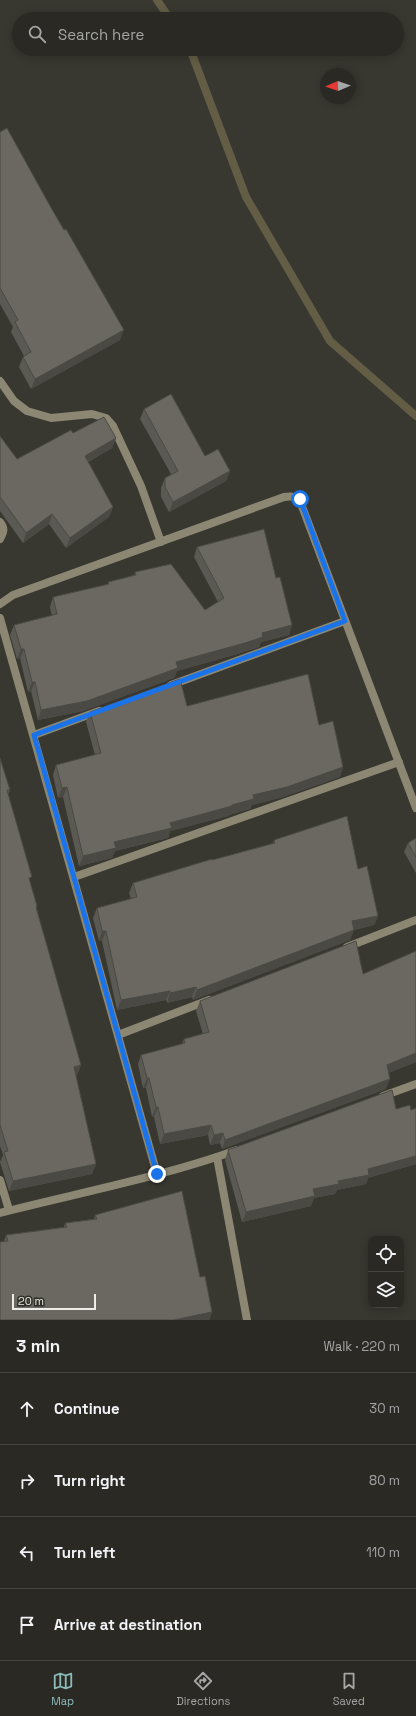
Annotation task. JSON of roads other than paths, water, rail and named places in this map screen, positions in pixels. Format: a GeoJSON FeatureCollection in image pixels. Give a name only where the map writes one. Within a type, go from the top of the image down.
{"type":"FeatureCollection","features":[{"type":"Feature","properties":{"kind":"street"},"geometry":{"type":"LineString","coordinates":[[0,381],[14,401],[27,411],[50,418],[92,414],[106,418],[113,426],[141,486],[161,542]]}},
{"type":"Feature","properties":{"kind":"street"},"geometry":{"type":"LineString","coordinates":[[0,604],[13,595],[284,496],[292,495],[297,497],[301,504],[416,808]]}},
{"type":"Feature","properties":{"kind":"street"},"geometry":{"type":"LineString","coordinates":[[0,522],[4,533],[0,539]]}},
{"type":"Feature","properties":{"kind":"street"},"geometry":{"type":"LineString","coordinates":[[0,618],[3,639],[34,735],[157,1174]]}},
{"type":"Feature","properties":{"kind":"street"},"geometry":{"type":"LineString","coordinates":[[160,689],[345,621]]}},
{"type":"Feature","properties":{"kind":"street"},"geometry":{"type":"LineString","coordinates":[[34,735],[108,708]]}},
{"type":"Feature","properties":{"kind":"street"},"geometry":{"type":"LineString","coordinates":[[74,877],[399,762]]}},
{"type":"Feature","properties":{"kind":"street"},"geometry":{"type":"LineString","coordinates":[[342,949],[416,920]]}},
{"type":"Feature","properties":{"kind":"street"},"geometry":{"type":"LineString","coordinates":[[118,1036],[215,998]]}},
{"type":"Feature","properties":{"kind":"street"},"geometry":{"type":"LineString","coordinates":[[372,1101],[416,1084]]}},
{"type":"Feature","properties":{"kind":"street"},"geometry":{"type":"LineString","coordinates":[[0,1213],[157,1174],[217,1157],[247,1146]]}},
{"type":"Feature","properties":{"kind":"street"},"geometry":{"type":"LineString","coordinates":[[217,1157],[247,1320]]}},
{"type":"Feature","properties":{"kind":"street"},"geometry":{"type":"LineString","coordinates":[[0,1180],[9,1210]]}},
{"type":"Feature","properties":{"kind":"waterway"},"geometry":{"type":"LineString","coordinates":[[157,0],[165,12]]}},
{"type":"Feature","properties":{"kind":"waterway"},"geometry":{"type":"LineString","coordinates":[[193,56],[246,197],[330,341],[416,416]]}}]}
